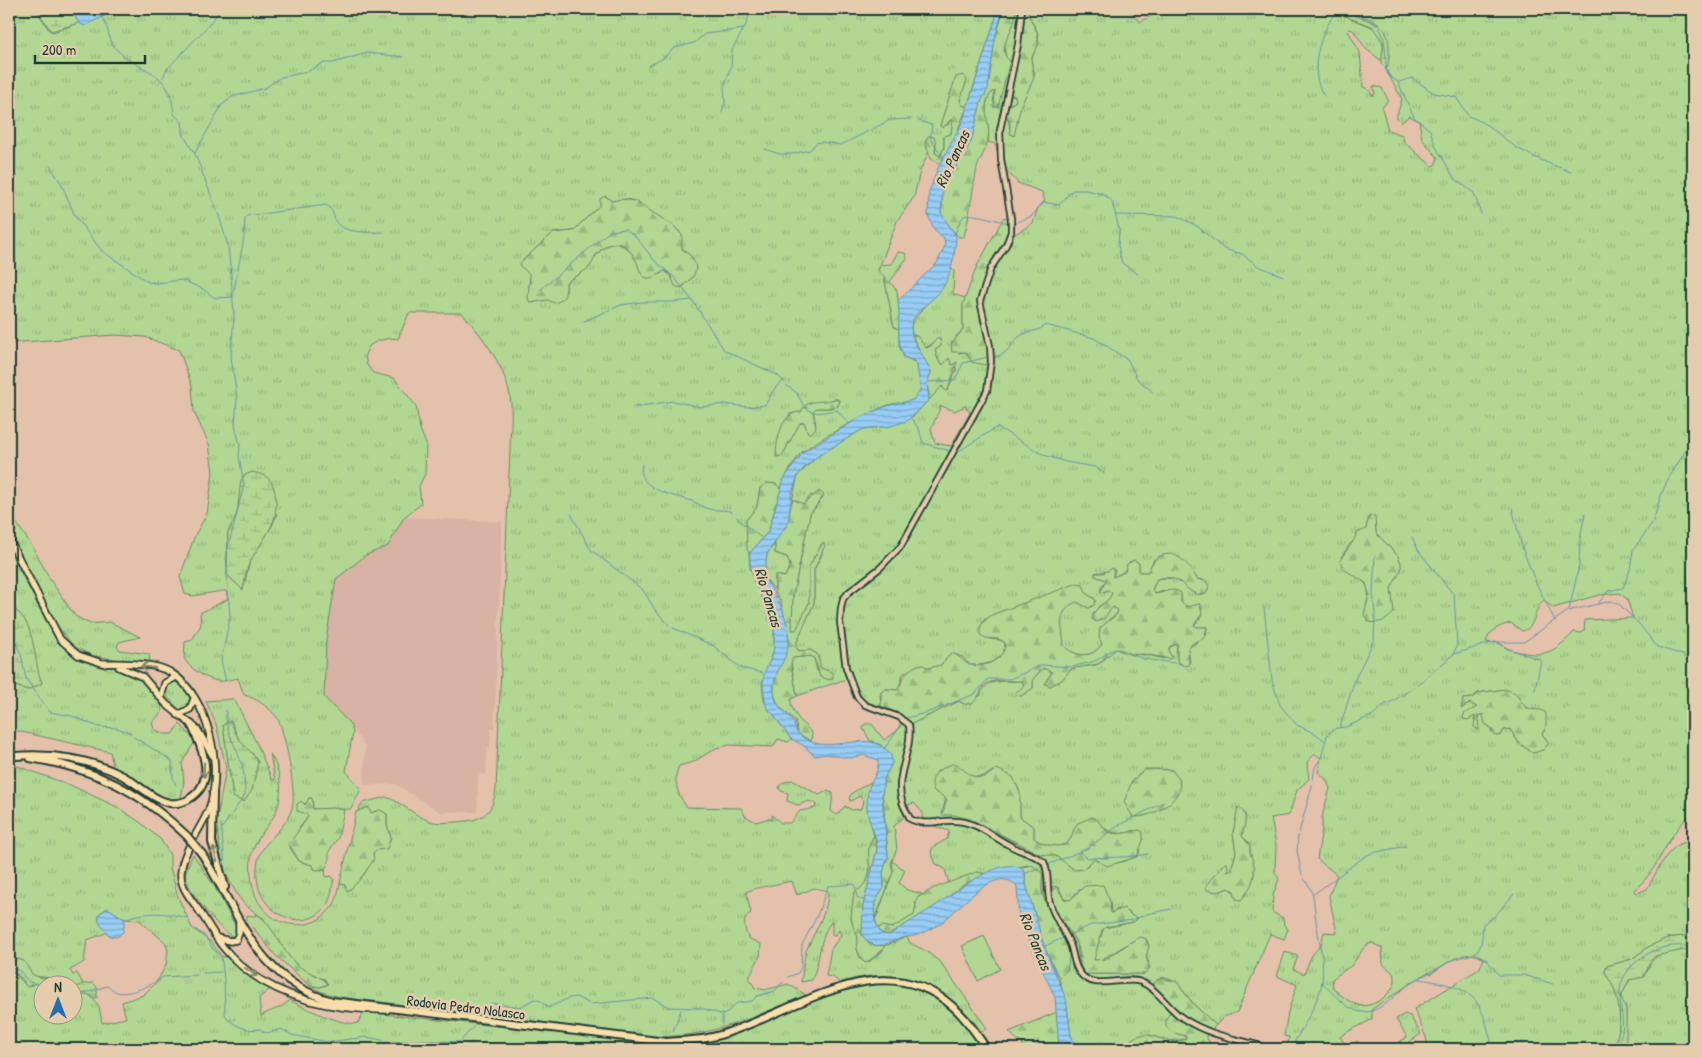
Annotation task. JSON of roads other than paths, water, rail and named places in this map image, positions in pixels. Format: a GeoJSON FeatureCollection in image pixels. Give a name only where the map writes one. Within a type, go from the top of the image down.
{"type":"FeatureCollection","features":[{"type":"Feature","properties":{"kind":"highway"},"geometry":{"type":"LineString","coordinates":[[12,756],[51,756],[85,762],[123,776],[162,800],[182,802],[198,792],[205,775],[202,750],[191,724]]}},
{"type":"Feature","properties":{"kind":"highway","name":"Rodovia Pedro Nolasco"},"geometry":{"type":"LineString","coordinates":[[12,756],[84,770],[115,783],[148,802],[187,836],[202,854],[229,900],[239,922],[260,954],[294,986],[332,1001],[643,1041],[689,1041],[726,1033],[850,985],[884,980],[912,985],[943,999],[959,1012],[987,1049]]}},
{"type":"Feature","properties":{"kind":"highway"},"geometry":{"type":"LineString","coordinates":[[213,793],[212,842],[229,900]]}},
{"type":"Feature","properties":{"kind":"main road"},"geometry":{"type":"LineString","coordinates":[[9,539],[60,639],[78,655],[102,664],[126,669],[143,677],[178,715],[202,735],[213,758]]}},
{"type":"Feature","properties":{"kind":"main road"},"geometry":{"type":"LineString","coordinates":[[102,664],[161,669],[176,677],[194,698],[214,749],[215,770],[209,810],[180,873],[184,889],[217,938],[243,967],[290,995],[344,1009],[392,1010]]}},
{"type":"Feature","properties":{"kind":"main road"},"geometry":{"type":"LineString","coordinates":[[161,697],[165,683],[176,677]]}},
{"type":"Feature","properties":{"kind":"main road"},"geometry":{"type":"LineString","coordinates":[[178,715],[190,709],[194,698]]}},
{"type":"Feature","properties":{"kind":"main road"},"geometry":{"type":"LineString","coordinates":[[217,938],[230,941],[236,940],[239,922]]}},
{"type":"Feature","properties":{"kind":"street"},"geometry":{"type":"LineString","coordinates":[[1022,9],[1018,45],[1000,130],[1001,159],[1011,218],[1011,232],[1006,245],[991,268],[980,301],[991,361],[987,391],[901,546],[880,568],[862,581],[843,599],[840,622],[846,668],[857,697],[866,705],[899,717],[909,725],[910,742],[900,790],[910,819],[929,823],[956,820],[973,824],[1010,846],[1029,853],[1044,862],[1047,868],[1050,902],[1070,946],[1074,963],[1086,979],[1094,982],[1126,980],[1142,982],[1151,988],[1175,1013],[1213,1035],[1270,1049]]}},
{"type":"Feature","properties":{"kind":"water"},"geometry":{"type":"Polygon","coordinates":[[[70,9],[104,9],[106,15],[85,26],[79,23],[70,9]]]}},
{"type":"Feature","properties":{"kind":"water","name":"Rio Pancas"},"geometry":{"type":"Polygon","coordinates":[[[995,9],[1005,9],[1002,12],[995,39],[988,89],[981,102],[971,142],[943,187],[941,213],[956,236],[952,263],[942,289],[919,311],[911,327],[913,339],[931,373],[927,382],[929,400],[907,421],[891,426],[863,429],[818,456],[805,467],[798,475],[792,493],[788,523],[767,554],[764,577],[780,605],[787,625],[788,636],[785,657],[774,683],[775,699],[792,720],[796,731],[807,740],[819,744],[870,742],[881,746],[891,755],[892,763],[884,779],[882,796],[888,857],[883,872],[884,888],[875,902],[874,911],[875,921],[879,930],[882,934],[889,935],[981,876],[1006,866],[1017,867],[1025,872],[1025,881],[1044,946],[1066,999],[1071,1036],[1079,1049],[1059,1049],[1055,997],[1019,920],[1017,886],[1008,880],[997,880],[987,885],[976,892],[938,925],[920,934],[879,945],[871,943],[862,935],[863,906],[877,849],[876,839],[867,813],[867,796],[877,770],[878,760],[864,755],[850,758],[826,754],[815,756],[804,746],[790,738],[768,710],[764,695],[763,678],[772,657],[774,631],[755,582],[750,563],[750,553],[768,532],[784,479],[803,452],[861,417],[887,406],[913,400],[921,390],[917,366],[914,361],[904,357],[901,350],[898,301],[937,263],[945,246],[944,238],[934,229],[928,215],[929,192],[938,168],[963,121],[996,17],[995,9]]]}},
{"type":"Feature","properties":{"kind":"water"},"geometry":{"type":"Polygon","coordinates":[[[108,908],[125,920],[123,932],[117,937],[110,936],[99,923],[99,914],[108,908]]]}},
{"type":"Feature","properties":{"kind":"waterway"},"geometry":{"type":"LineString","coordinates":[[163,78],[166,70],[207,27],[221,9]]}},
{"type":"Feature","properties":{"kind":"waterway"},"geometry":{"type":"LineString","coordinates":[[722,113],[725,102],[724,86],[731,67],[732,50],[746,25],[751,9]]}},
{"type":"Feature","properties":{"kind":"waterway"},"geometry":{"type":"LineString","coordinates":[[1324,96],[1316,75],[1316,63],[1321,40],[1338,9]]}},
{"type":"Feature","properties":{"kind":"waterway"},"geometry":{"type":"LineString","coordinates":[[1345,9],[1354,15],[1370,21],[1381,32],[1384,38],[1388,75],[1398,82],[1414,117],[1430,130],[1436,147],[1454,178],[1474,193],[1481,214]]}},
{"type":"Feature","properties":{"kind":"waterway"},"geometry":{"type":"LineString","coordinates":[[101,16],[115,48],[125,57],[152,73],[167,87],[174,114],[182,122],[184,136],[195,154],[219,216],[228,246],[234,315],[231,357],[237,398],[235,425],[240,445],[239,456],[244,485],[226,556],[230,618],[221,661],[226,681]]}},
{"type":"Feature","properties":{"kind":"waterway"},"geometry":{"type":"LineString","coordinates":[[648,66],[662,59],[674,48],[694,43],[705,34],[744,29]]}},
{"type":"Feature","properties":{"kind":"waterway"},"geometry":{"type":"LineString","coordinates":[[195,153],[222,105],[232,97],[265,88],[281,77],[307,72],[323,63],[333,63],[367,53],[403,57]]}},
{"type":"Feature","properties":{"kind":"waterway"},"geometry":{"type":"LineString","coordinates":[[1399,82],[1412,78],[1434,93],[1456,97],[1468,116],[1488,126],[1517,148],[1571,172]]}},
{"type":"Feature","properties":{"kind":"waterway"},"geometry":{"type":"LineString","coordinates":[[765,149],[779,154],[792,154],[810,150],[816,143],[841,145],[890,120],[911,119]]}},
{"type":"Feature","properties":{"kind":"waterway","name":"Rio Pancas"},"geometry":{"type":"LineString","coordinates":[[919,121],[932,125],[930,138],[944,159]]}},
{"type":"Feature","properties":{"kind":"waterway"},"geometry":{"type":"LineString","coordinates":[[50,166],[61,183],[75,216],[102,251],[148,282],[182,280],[203,289],[215,298],[233,297]]}},
{"type":"Feature","properties":{"kind":"waterway"},"geometry":{"type":"LineString","coordinates":[[1015,223],[1032,216],[1043,202],[1059,205],[1072,190],[1086,190],[1103,194],[1112,201],[1119,229],[1118,246],[1122,263],[1138,274]]}},
{"type":"Feature","properties":{"kind":"waterway"},"geometry":{"type":"LineString","coordinates":[[234,290],[244,238],[245,218],[247,216],[326,205],[331,210],[336,222],[345,229],[358,232],[383,232]]}},
{"type":"Feature","properties":{"kind":"waterway"},"geometry":{"type":"LineString","coordinates":[[954,235],[963,217],[968,215],[1009,223]]}},
{"type":"Feature","properties":{"kind":"waterway"},"geometry":{"type":"LineString","coordinates":[[1116,215],[1177,216],[1197,226],[1224,249],[1242,254],[1258,266],[1283,276]]}},
{"type":"Feature","properties":{"kind":"waterway"},"geometry":{"type":"LineString","coordinates":[[540,290],[610,231],[625,229],[634,235],[655,261],[674,277],[694,303],[724,350],[777,375],[785,382]]}},
{"type":"Feature","properties":{"kind":"waterway"},"geometry":{"type":"LineString","coordinates":[[582,322],[621,305],[691,300]]}},
{"type":"Feature","properties":{"kind":"waterway"},"geometry":{"type":"LineString","coordinates":[[995,357],[1003,354],[1020,336],[1046,325],[1094,338],[1128,360],[1137,379],[1153,392]]}},
{"type":"Feature","properties":{"kind":"waterway"},"geometry":{"type":"LineString","coordinates":[[927,382],[955,380],[963,363],[988,357]]}},
{"type":"Feature","properties":{"kind":"waterway"},"geometry":{"type":"LineString","coordinates":[[635,407],[673,401],[701,407],[725,404],[747,407],[765,405],[775,388],[784,380]]}},
{"type":"Feature","properties":{"kind":"waterway"},"geometry":{"type":"LineString","coordinates":[[787,386],[797,393],[808,410],[812,412],[837,410],[849,424]]}},
{"type":"Feature","properties":{"kind":"waterway"},"geometry":{"type":"LineString","coordinates":[[911,418],[919,429],[923,443],[950,451]]}},
{"type":"Feature","properties":{"kind":"waterway"},"geometry":{"type":"LineString","coordinates":[[956,453],[997,427],[1044,455],[1066,462],[1095,467],[1104,473]]}},
{"type":"Feature","properties":{"kind":"waterway"},"geometry":{"type":"LineString","coordinates":[[1598,604],[1608,591],[1623,588],[1630,570],[1633,550],[1653,522],[1667,481],[1693,439]]}},
{"type":"Feature","properties":{"kind":"waterway"},"geometry":{"type":"LineString","coordinates":[[642,464],[641,473],[644,480],[657,490],[692,501],[712,510],[732,512]]}},
{"type":"Feature","properties":{"kind":"waterway"},"geometry":{"type":"LineString","coordinates":[[1512,508],[1523,550],[1536,583],[1555,621]]}},
{"type":"Feature","properties":{"kind":"waterway"},"geometry":{"type":"LineString","coordinates":[[1569,610],[1579,566],[1580,539],[1585,513]]}},
{"type":"Feature","properties":{"kind":"waterway"},"geometry":{"type":"LineString","coordinates":[[571,514],[591,550],[643,590],[656,611],[669,625]]}},
{"type":"Feature","properties":{"kind":"waterway"},"geometry":{"type":"LineString","coordinates":[[737,517],[763,539]]}},
{"type":"Feature","properties":{"kind":"waterway"},"geometry":{"type":"LineString","coordinates":[[1412,537],[1418,550],[1454,595],[1457,644],[1454,653]]}},
{"type":"Feature","properties":{"kind":"waterway"},"geometry":{"type":"LineString","coordinates":[[1340,727],[1355,679],[1374,640],[1375,615],[1373,592],[1375,556]]}},
{"type":"Feature","properties":{"kind":"waterway"},"geometry":{"type":"LineString","coordinates":[[1302,875],[1297,851],[1298,836],[1312,786],[1315,767],[1321,758],[1327,735],[1336,728],[1346,727],[1373,715],[1384,705],[1416,686],[1454,654],[1494,642],[1524,642],[1568,611],[1611,601],[1620,605],[1640,625],[1657,647],[1683,655],[1693,662]]}},
{"type":"Feature","properties":{"kind":"waterway"},"geometry":{"type":"LineString","coordinates":[[1264,608],[1272,680],[1280,705],[1297,725],[1324,740]]}},
{"type":"Feature","properties":{"kind":"waterway"},"geometry":{"type":"LineString","coordinates":[[9,628],[21,654],[26,679],[50,712],[72,716],[99,727],[117,728],[131,733]]}},
{"type":"Feature","properties":{"kind":"waterway"},"geometry":{"type":"LineString","coordinates":[[673,628],[712,645],[741,668],[762,673]]}},
{"type":"Feature","properties":{"kind":"waterway"},"geometry":{"type":"LineString","coordinates":[[1498,642],[1509,649],[1541,660],[1535,690]]}},
{"type":"Feature","properties":{"kind":"waterway"},"geometry":{"type":"LineString","coordinates":[[907,718],[932,711],[975,694],[988,679],[1010,679],[1042,665],[1072,667],[1095,661],[1112,650],[1120,649],[1143,659],[1182,664]]}},
{"type":"Feature","properties":{"kind":"waterway"},"geometry":{"type":"LineString","coordinates":[[222,828],[245,795],[242,767],[226,723],[226,710]]}},
{"type":"Feature","properties":{"kind":"waterway"},"geometry":{"type":"LineString","coordinates":[[884,749],[903,723]]}},
{"type":"Feature","properties":{"kind":"waterway"},"geometry":{"type":"LineString","coordinates":[[134,737],[172,761],[173,778],[176,785]]}},
{"type":"Feature","properties":{"kind":"waterway"},"geometry":{"type":"LineString","coordinates":[[1050,864],[1088,848],[1119,825],[1164,802]]}},
{"type":"Feature","properties":{"kind":"waterway"},"geometry":{"type":"LineString","coordinates":[[221,824],[225,867]]}},
{"type":"Feature","properties":{"kind":"waterway"},"geometry":{"type":"LineString","coordinates":[[1314,894],[1364,857],[1372,853],[1406,846]]}},
{"type":"Feature","properties":{"kind":"waterway"},"geometry":{"type":"LineString","coordinates":[[1079,852],[1088,858],[1126,857],[1148,854]]}},
{"type":"Feature","properties":{"kind":"waterway"},"geometry":{"type":"LineString","coordinates":[[1024,874],[1042,866]]}},
{"type":"Feature","properties":{"kind":"waterway"},"geometry":{"type":"LineString","coordinates":[[1291,1049],[1319,994],[1323,974],[1314,900],[1312,891],[1304,879]]}},
{"type":"Feature","properties":{"kind":"waterway"},"geometry":{"type":"LineString","coordinates":[[788,977],[798,973],[801,968],[802,945],[817,916],[828,886],[855,884],[857,897],[865,901]]}},
{"type":"Feature","properties":{"kind":"waterway"},"geometry":{"type":"LineString","coordinates":[[1321,982],[1352,1009],[1364,1012],[1378,1008],[1416,980],[1453,960],[1476,952],[1482,941],[1483,924],[1494,917],[1514,894]]}},
{"type":"Feature","properties":{"kind":"waterway"},"geometry":{"type":"LineString","coordinates":[[1069,935],[1091,925],[1133,920],[1147,914],[1171,909]]}},
{"type":"Feature","properties":{"kind":"waterway"},"geometry":{"type":"LineString","coordinates":[[124,919],[156,913],[172,914],[187,918]]}},
{"type":"Feature","properties":{"kind":"waterway"},"geometry":{"type":"LineString","coordinates":[[195,929],[204,935],[213,949],[221,956],[225,1014],[227,1018],[240,1027],[260,1029],[267,1033],[281,1029],[292,1035],[328,1042],[366,1037],[393,1042],[423,1040],[460,1042],[473,1027]]}},
{"type":"Feature","properties":{"kind":"waterway","name":"Rio Pancas"},"geometry":{"type":"LineString","coordinates":[[1043,947],[1063,938]]}},
{"type":"Feature","properties":{"kind":"waterway"},"geometry":{"type":"LineString","coordinates":[[1616,1049],[1623,1027],[1620,1002],[1621,985],[1629,969],[1642,957],[1658,949],[1673,946],[1693,946]]}},
{"type":"Feature","properties":{"kind":"waterway"},"geometry":{"type":"LineString","coordinates":[[1475,953],[1486,959],[1499,975],[1524,975],[1553,984]]}},
{"type":"Feature","properties":{"kind":"waterway"},"geometry":{"type":"LineString","coordinates":[[9,967],[20,971],[29,982],[32,983]]}},
{"type":"Feature","properties":{"kind":"waterway"},"geometry":{"type":"LineString","coordinates":[[203,973],[221,972]]}},
{"type":"Feature","properties":{"kind":"waterway"},"geometry":{"type":"LineString","coordinates":[[82,994],[107,986],[114,991],[122,993],[148,986],[163,977],[197,975]]}},
{"type":"Feature","properties":{"kind":"waterway"},"geometry":{"type":"LineString","coordinates":[[1420,979],[1453,986],[1473,997],[1484,1017],[1493,1049]]}},
{"type":"Feature","properties":{"kind":"waterway"},"geometry":{"type":"LineString","coordinates":[[483,1011],[491,1003],[520,1007],[534,999],[541,1001],[548,1008],[569,998],[576,997],[590,1004],[653,998],[668,1007],[701,1008],[724,1015],[737,1003],[752,1001],[757,996],[775,991],[783,982]]}},
{"type":"Feature","properties":{"kind":"waterway"},"geometry":{"type":"LineString","coordinates":[[673,1031],[681,1010]]}},
{"type":"Feature","properties":{"kind":"waterway"},"geometry":{"type":"LineString","coordinates":[[722,1016],[722,1025]]}},
{"type":"Feature","properties":{"kind":"waterway"},"geometry":{"type":"LineString","coordinates":[[727,1042],[730,1049]]}}]}
